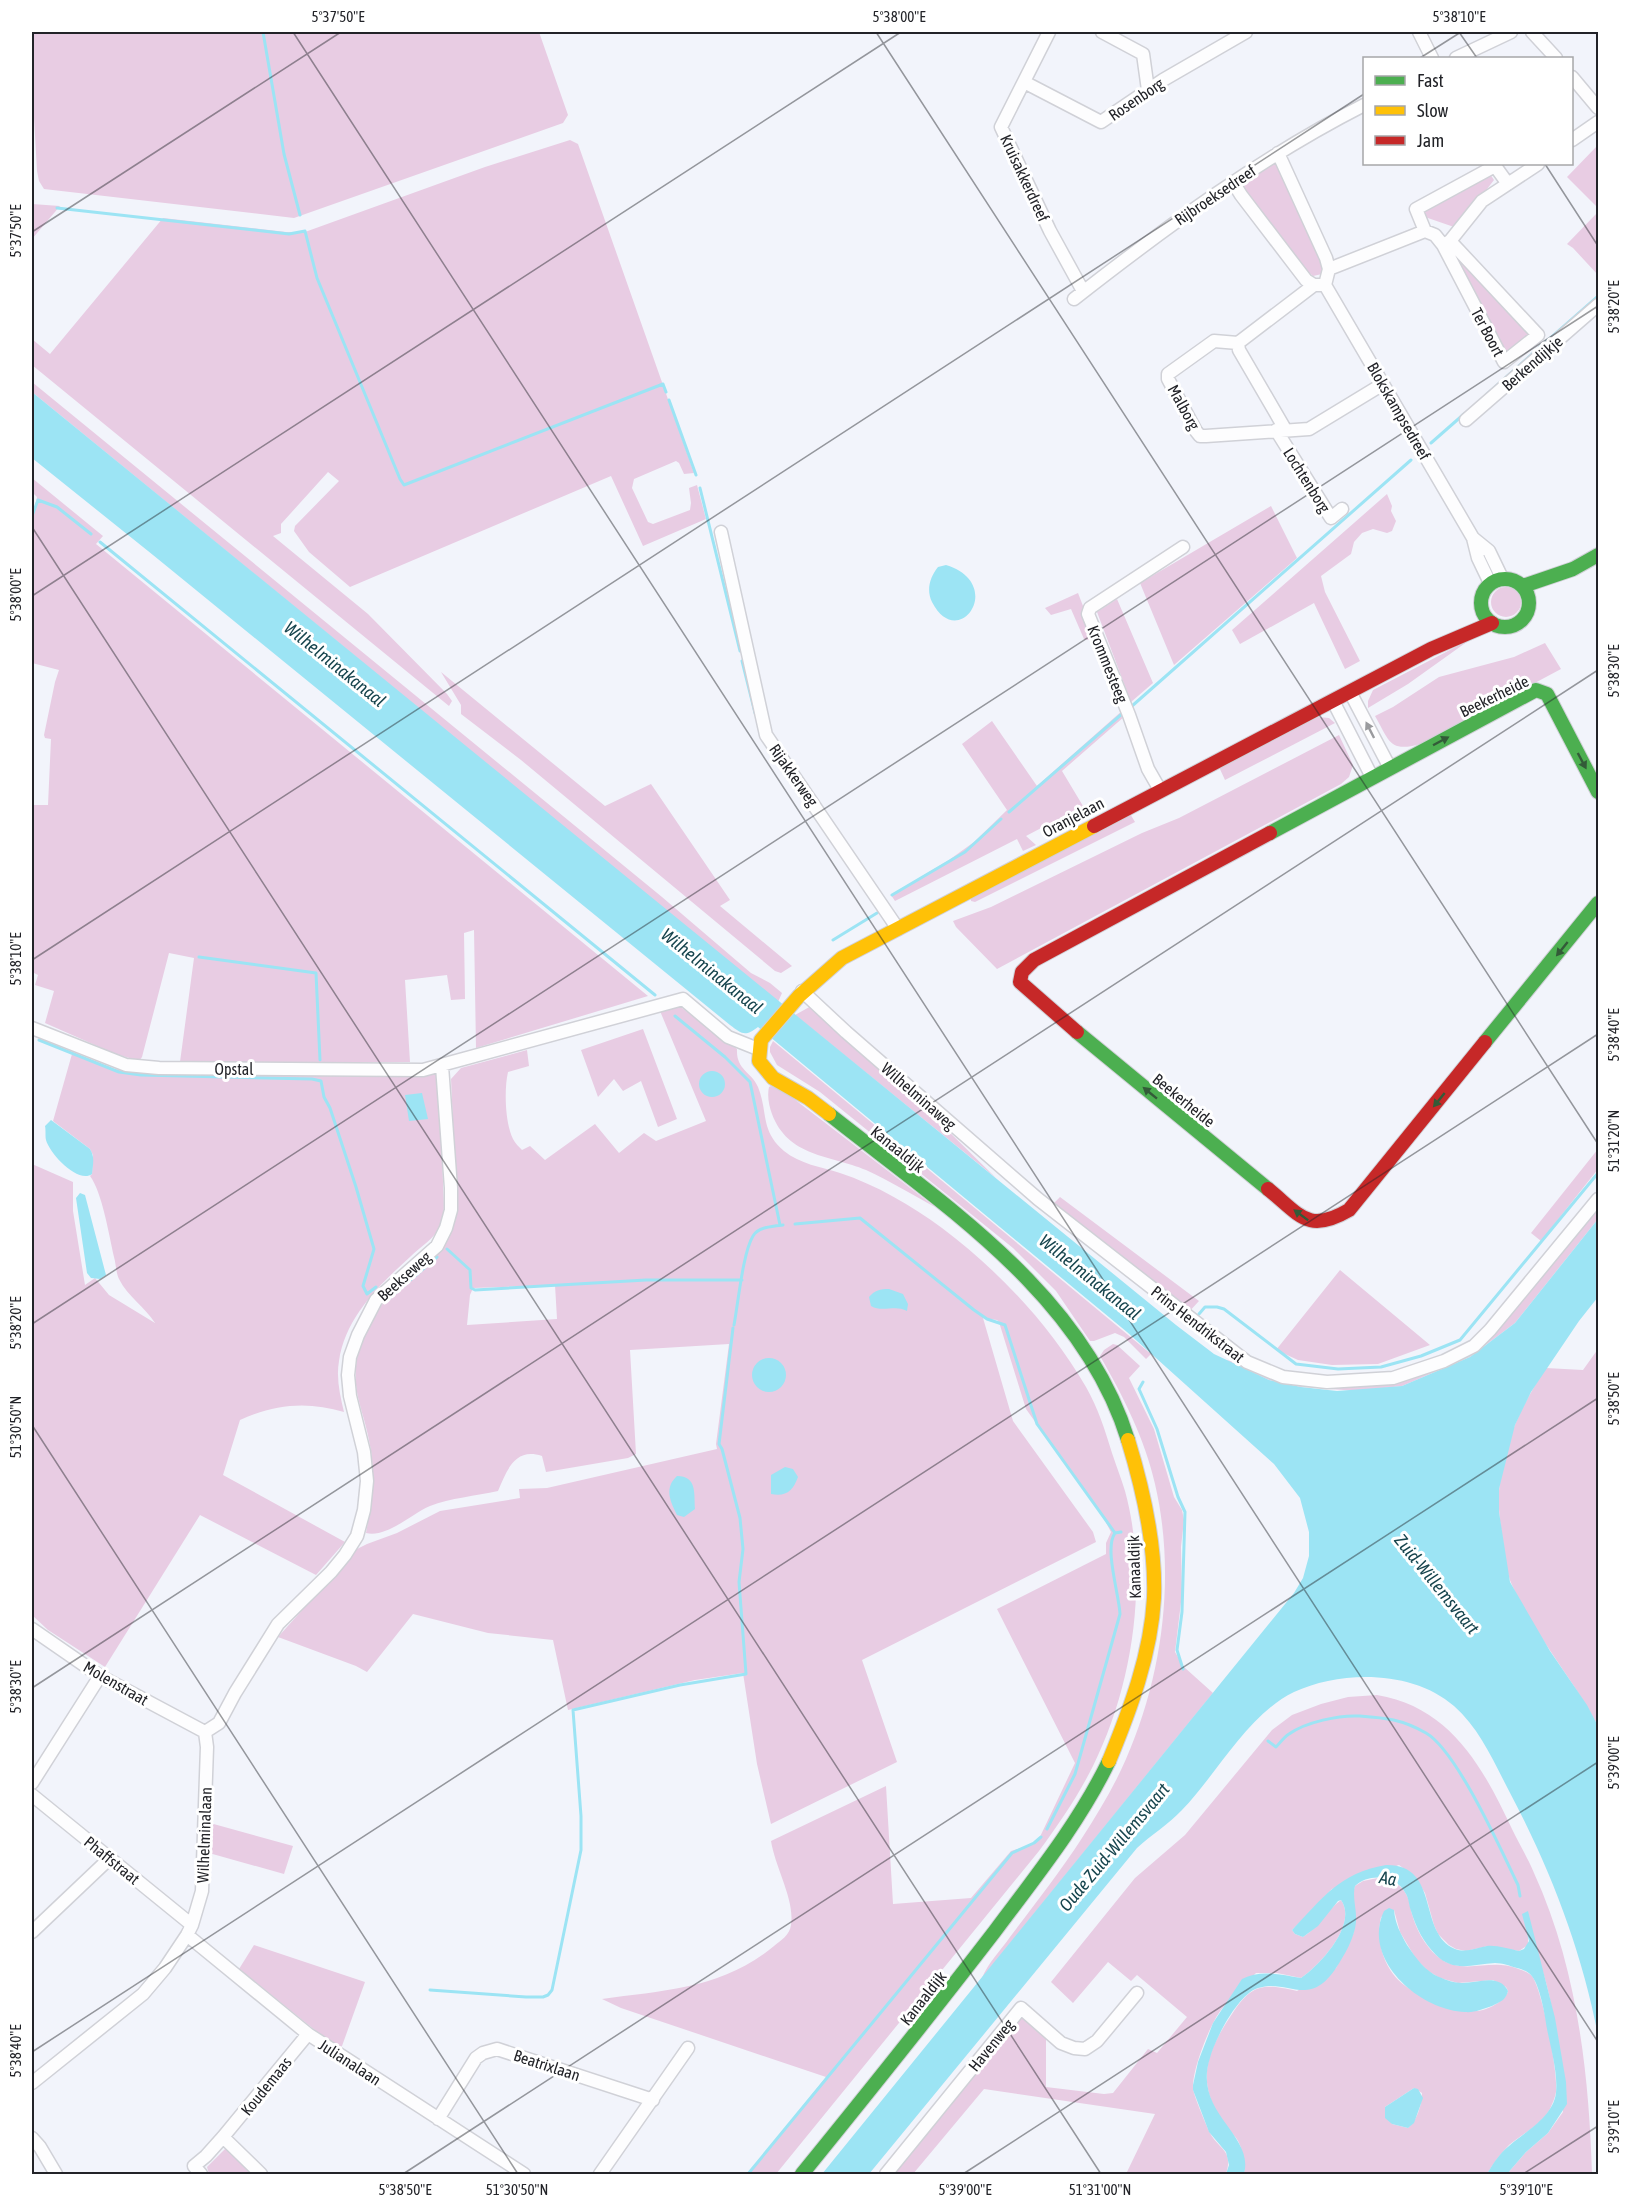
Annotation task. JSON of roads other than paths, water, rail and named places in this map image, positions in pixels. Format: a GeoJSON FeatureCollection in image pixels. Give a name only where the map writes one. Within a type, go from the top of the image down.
{"type":"FeatureCollection","features":[{"type":"Feature","properties":{"kind":"main road"},"geometry":{"type":"LineString","coordinates":[[1523,586],[1573,568],[1599,555]]}},
{"type":"Feature","properties":{"kind":"main road"},"geometry":{"type":"LineString","coordinates":[[1529,601],[1559,582],[1573,568]]}},
{"type":"Feature","properties":{"kind":"main road"},"geometry":{"type":"LineString","coordinates":[[1496,581],[1517,581],[1523,586],[1529,601],[1527,614],[1517,624],[1504,627],[1492,623],[1485,616],[1481,600],[1483,592],[1496,581]]}},
{"type":"Feature","properties":{"kind":"main road","name":"Oranjelaan"},"geometry":{"type":"LineString","coordinates":[[1431,649],[1482,609]]}},
{"type":"Feature","properties":{"kind":"main road","name":"Oranjelaan"},"geometry":{"type":"LineString","coordinates":[[760,1044],[802,991],[842,958],[1431,649],[1492,623]]}},
{"type":"Feature","properties":{"kind":"main road","name":"Beekerheide"},"geometry":{"type":"LineString","coordinates":[[1598,792],[1547,693],[1536,690],[1034,960],[1022,972],[1020,982],[1114,1064],[1308,1221],[1318,1224],[1349,1210],[1599,903]]}},
{"type":"Feature","properties":{"kind":"main road","name":"Kanaaldijk"},"geometry":{"type":"LineString","coordinates":[[760,1044],[758,1058],[762,1068],[771,1077],[809,1098],[987,1242],[1033,1283],[1051,1303],[1087,1354],[1106,1389],[1134,1454],[1149,1521],[1153,1602],[1139,1672],[1121,1734],[1103,1775],[1075,1826],[922,2027],[802,2175]]}},
{"type":"Feature","properties":{"kind":"street","name":"Kruisakkerdreef"},"geometry":{"type":"LineString","coordinates":[[1049,32],[1001,128],[1079,295]]}},
{"type":"Feature","properties":{"kind":"street"},"geometry":{"type":"LineString","coordinates":[[1102,32],[1143,54],[1148,90]]}},
{"type":"Feature","properties":{"kind":"street","name":"Rosenborg"},"geometry":{"type":"LineString","coordinates":[[1024,82],[1101,122],[1148,90],[1246,32]]}},
{"type":"Feature","properties":{"kind":"street"},"geometry":{"type":"LineString","coordinates":[[1419,32],[1432,57]]}},
{"type":"Feature","properties":{"kind":"street"},"geometry":{"type":"LineString","coordinates":[[1457,57],[1511,32]]}},
{"type":"Feature","properties":{"kind":"street"},"geometry":{"type":"LineString","coordinates":[[1532,32],[1555,57]]}},
{"type":"Feature","properties":{"kind":"street"},"geometry":{"type":"LineString","coordinates":[[1573,78],[1599,108]]}},
{"type":"Feature","properties":{"kind":"street","name":"Rijbroeksedreef"},"geometry":{"type":"LineString","coordinates":[[1079,295],[1169,225],[1233,182],[1319,128],[1363,106]]}},
{"type":"Feature","properties":{"kind":"street"},"geometry":{"type":"LineString","coordinates":[[1573,139],[1599,122]]}},
{"type":"Feature","properties":{"kind":"street"},"geometry":{"type":"LineString","coordinates":[[1278,153],[1329,270]]}},
{"type":"Feature","properties":{"kind":"street"},"geometry":{"type":"LineString","coordinates":[[1446,243],[1482,201],[1536,165]]}},
{"type":"Feature","properties":{"kind":"street"},"geometry":{"type":"LineString","coordinates":[[1281,430],[1239,350],[1238,343],[1319,285],[1329,270],[1425,231],[1416,208],[1495,166],[1508,184]]}},
{"type":"Feature","properties":{"kind":"street","name":"Blokskampsedreef"},"geometry":{"type":"LineString","coordinates":[[1233,182],[1302,275],[1319,285],[1383,384],[1473,538],[1489,551],[1496,581]]}},
{"type":"Feature","properties":{"kind":"street","name":"Ter Boort"},"geometry":{"type":"LineString","coordinates":[[1425,231],[1446,243],[1538,335],[1504,362],[1446,243]]}},
{"type":"Feature","properties":{"kind":"street","name":"Berkendijkje"},"geometry":{"type":"LineString","coordinates":[[1466,420],[1599,305]]}},
{"type":"Feature","properties":{"kind":"street","name":"Malborg"},"geometry":{"type":"LineString","coordinates":[[1238,343],[1214,340],[1168,374],[1168,380],[1200,435],[1308,429],[1383,384]]}},
{"type":"Feature","properties":{"kind":"street","name":"Lochtenborg"},"geometry":{"type":"LineString","coordinates":[[1281,430],[1331,518],[1342,509]]}},
{"type":"Feature","properties":{"kind":"street","name":"Rijakkerweg"},"geometry":{"type":"LineString","coordinates":[[722,532],[766,735],[898,929]]}},
{"type":"Feature","properties":{"kind":"street","name":"Krommesteeg"},"geometry":{"type":"LineString","coordinates":[[1160,790],[1148,770],[1129,715],[1088,614],[1090,608],[1183,547]]}},
{"type":"Feature","properties":{"kind":"street"},"geometry":{"type":"LineString","coordinates":[[1350,692],[1390,768]]}},
{"type":"Feature","properties":{"kind":"street"},"geometry":{"type":"LineString","coordinates":[[1333,701],[1372,777]]}},
{"type":"Feature","properties":{"kind":"street","name":"Wilhelminaweg"},"geometry":{"type":"LineString","coordinates":[[802,991],[1038,1199]]}},
{"type":"Feature","properties":{"kind":"street"},"geometry":{"type":"LineString","coordinates":[[442,1066],[683,999],[728,1036],[760,1044]]}},
{"type":"Feature","properties":{"kind":"street","name":"Opstal"},"geometry":{"type":"LineString","coordinates":[[32,1028],[126,1065],[159,1068],[423,1070],[442,1066]]}},
{"type":"Feature","properties":{"kind":"street","name":"Beekseweg"},"geometry":{"type":"LineString","coordinates":[[205,1732],[219,1723],[235,1692],[278,1624],[331,1572],[357,1536],[364,1510],[367,1481],[364,1452],[350,1396],[348,1375],[350,1358],[358,1335],[376,1300],[437,1246],[446,1228],[451,1210],[451,1188],[442,1066]]}},
{"type":"Feature","properties":{"kind":"street","name":"Prins Hendrikstraat"},"geometry":{"type":"LineString","coordinates":[[1038,1199],[1247,1362],[1283,1377],[1327,1382],[1393,1378],[1444,1361],[1474,1346],[1490,1330],[1599,1199]]}},
{"type":"Feature","properties":{"kind":"street","name":"Molenstraat"},"geometry":{"type":"LineString","coordinates":[[32,1629],[100,1676],[205,1732]]}},
{"type":"Feature","properties":{"kind":"street"},"geometry":{"type":"LineString","coordinates":[[32,1784],[100,1676]]}},
{"type":"Feature","properties":{"kind":"street","name":"Wilhelminalaan"},"geometry":{"type":"LineString","coordinates":[[32,2082],[142,1994],[165,1968],[190,1930],[202,1891],[207,1759],[205,1732]]}},
{"type":"Feature","properties":{"kind":"street","name":"Phaffstraat"},"geometry":{"type":"LineString","coordinates":[[32,1796],[110,1858],[190,1930]]}},
{"type":"Feature","properties":{"kind":"street"},"geometry":{"type":"LineString","coordinates":[[32,1932],[110,1858]]}},
{"type":"Feature","properties":{"kind":"street","name":"Julianalaan"},"geometry":{"type":"LineString","coordinates":[[190,1930],[308,2034],[524,2175]]}},
{"type":"Feature","properties":{"kind":"street","name":"Havenweg"},"geometry":{"type":"LineString","coordinates":[[886,2175],[1021,2008],[1061,2043],[1085,2049],[1097,2041],[1137,1994]]}},
{"type":"Feature","properties":{"kind":"street","name":"Koudemaas"},"geometry":{"type":"LineString","coordinates":[[201,2175],[194,2166],[224,2137],[308,2034]]}},
{"type":"Feature","properties":{"kind":"street"},"geometry":{"type":"LineString","coordinates":[[600,2175],[688,2048]]}},
{"type":"Feature","properties":{"kind":"street","name":"Beatrixlaan"},"geometry":{"type":"LineString","coordinates":[[438,2119],[477,2058],[483,2052],[497,2049],[653,2100]]}},
{"type":"Feature","properties":{"kind":"street"},"geometry":{"type":"LineString","coordinates":[[224,2137],[261,2175]]}},
{"type":"Feature","properties":{"kind":"street"},"geometry":{"type":"LineString","coordinates":[[32,2138],[56,2175]]}},
{"type":"Feature","properties":{"kind":"water"},"geometry":{"type":"Polygon","coordinates":[[[32,392],[1214,1354],[1269,1380],[1301,1387],[1337,1391],[1402,1386],[1470,1357],[1515,1323],[1598,1219],[1598,1297],[1531,1392],[1515,1425],[1499,1489],[1499,1512],[1510,1582],[1550,1651],[1587,1705],[1598,1726],[1598,2035],[1583,1971],[1550,1879],[1497,1767],[1471,1724],[1454,1706],[1437,1694],[1418,1686],[1376,1677],[1333,1680],[1294,1692],[1277,1702],[1247,1730],[1182,1810],[1137,1848],[869,2174],[822,2174],[1294,1593],[1303,1578],[1309,1556],[1309,1532],[1300,1498],[1274,1464],[1127,1332],[758,1027],[744,1033],[730,1025],[32,458],[32,392]]]}},
{"type":"Feature","properties":{"kind":"water"},"geometry":{"type":"Polygon","coordinates":[[[946,565],[964,574],[973,586],[975,599],[972,610],[964,618],[954,620],[943,616],[932,602],[929,593],[931,579],[938,567],[946,565]]]}},
{"type":"Feature","properties":{"kind":"water"},"geometry":{"type":"Polygon","coordinates":[[[712,1071],[721,1075],[725,1084],[721,1093],[712,1097],[703,1093],[699,1084],[703,1075],[712,1071]]]}},
{"type":"Feature","properties":{"kind":"water"},"geometry":{"type":"Polygon","coordinates":[[[422,1093],[428,1119],[409,1121],[405,1095],[422,1093]]]}},
{"type":"Feature","properties":{"kind":"water"},"geometry":{"type":"Polygon","coordinates":[[[51,1120],[90,1149],[93,1158],[92,1174],[79,1175],[65,1166],[53,1153],[46,1140],[45,1126],[51,1120]]]}},
{"type":"Feature","properties":{"kind":"water"},"geometry":{"type":"Polygon","coordinates":[[[80,1193],[85,1195],[106,1275],[100,1279],[91,1278],[87,1273],[76,1198],[80,1193]]]}},
{"type":"Feature","properties":{"kind":"water"},"geometry":{"type":"Polygon","coordinates":[[[889,1289],[903,1294],[908,1304],[907,1311],[871,1306],[869,1297],[871,1295],[878,1290],[889,1289]]]}},
{"type":"Feature","properties":{"kind":"water"},"geometry":{"type":"Polygon","coordinates":[[[769,1358],[781,1363],[786,1375],[781,1387],[769,1392],[757,1387],[752,1375],[757,1363],[769,1358]]]}},
{"type":"Feature","properties":{"kind":"water"},"geometry":{"type":"Polygon","coordinates":[[[785,1467],[793,1469],[798,1477],[796,1482],[785,1494],[771,1494],[771,1475],[785,1467]]]}},
{"type":"Feature","properties":{"kind":"water"},"geometry":{"type":"Polygon","coordinates":[[[677,1476],[688,1479],[693,1486],[695,1509],[684,1517],[677,1515],[669,1490],[677,1476]]]}},
{"type":"Feature","properties":{"kind":"water","name":"Aa"},"geometry":{"type":"Polygon","coordinates":[[[1386,1865],[1403,1868],[1415,1875],[1422,1887],[1436,1929],[1443,1941],[1455,1949],[1467,1950],[1491,1946],[1519,1951],[1524,1949],[1529,1941],[1522,1914],[1528,1911],[1555,2018],[1566,2082],[1567,2104],[1548,2133],[1526,2152],[1507,2174],[1487,2174],[1502,2152],[1538,2123],[1554,2102],[1555,2069],[1537,1985],[1534,1978],[1527,1972],[1506,1965],[1495,1963],[1457,1966],[1443,1961],[1421,1935],[1402,1888],[1383,1878],[1368,1879],[1355,1886],[1354,1934],[1336,1968],[1326,1980],[1317,1987],[1307,1990],[1269,1986],[1250,1992],[1228,2018],[1217,2040],[1210,2058],[1207,2077],[1209,2094],[1241,2147],[1245,2160],[1244,2174],[1226,2174],[1229,2165],[1226,2152],[1209,2132],[1193,2090],[1198,2062],[1213,2023],[1242,1979],[1264,1973],[1301,1978],[1318,1964],[1341,1932],[1345,1910],[1341,1900],[1318,1926],[1303,1937],[1292,1930],[1323,1897],[1344,1881],[1356,1874],[1386,1865]]]}},
{"type":"Feature","properties":{"kind":"water"},"geometry":{"type":"Polygon","coordinates":[[[1389,1908],[1394,1910],[1397,1924],[1407,1945],[1425,1968],[1439,1977],[1456,1982],[1488,1980],[1499,1982],[1508,1991],[1506,1997],[1492,2006],[1465,2012],[1447,2009],[1413,1992],[1387,1964],[1380,1947],[1379,1929],[1384,1911],[1389,1908]]]}},
{"type":"Feature","properties":{"kind":"water"},"geometry":{"type":"Polygon","coordinates":[[[1414,2088],[1418,2089],[1423,2098],[1414,2123],[1408,2128],[1392,2124],[1385,2118],[1385,2107],[1414,2088]]]}},
{"type":"Feature","properties":{"kind":"waterway"},"geometry":{"type":"LineString","coordinates":[[263,32],[284,154],[300,215]]}},
{"type":"Feature","properties":{"kind":"waterway"},"geometry":{"type":"LineString","coordinates":[[57,208],[289,234],[305,231],[317,278],[404,485],[663,384],[666,392]]}},
{"type":"Feature","properties":{"kind":"waterway"},"geometry":{"type":"LineString","coordinates":[[1487,394],[1598,296]]}},
{"type":"Feature","properties":{"kind":"waterway"},"geometry":{"type":"LineString","coordinates":[[669,400],[696,475]]}},
{"type":"Feature","properties":{"kind":"waterway"},"geometry":{"type":"LineString","coordinates":[[1431,443],[1464,414]]}},
{"type":"Feature","properties":{"kind":"waterway"},"geometry":{"type":"LineString","coordinates":[[1132,706],[1411,460]]}},
{"type":"Feature","properties":{"kind":"waterway"},"geometry":{"type":"LineString","coordinates":[[700,488],[740,651]]}},
{"type":"Feature","properties":{"kind":"waterway"},"geometry":{"type":"LineString","coordinates":[[32,516],[38,500],[57,507],[91,534]]}},
{"type":"Feature","properties":{"kind":"waterway"},"geometry":{"type":"LineString","coordinates":[[100,542],[655,995]]}},
{"type":"Feature","properties":{"kind":"waterway"},"geometry":{"type":"LineString","coordinates":[[742,661],[755,713]]}},
{"type":"Feature","properties":{"kind":"waterway"},"geometry":{"type":"LineString","coordinates":[[1009,812],[1123,713]]}},
{"type":"Feature","properties":{"kind":"waterway"},"geometry":{"type":"LineString","coordinates":[[892,895],[965,852],[1001,819]]}},
{"type":"Feature","properties":{"kind":"waterway"},"geometry":{"type":"LineString","coordinates":[[833,940],[877,913]]}},
{"type":"Feature","properties":{"kind":"waterway"},"geometry":{"type":"LineString","coordinates":[[199,957],[316,973],[320,1060]]}},
{"type":"Feature","properties":{"kind":"waterway"},"geometry":{"type":"LineString","coordinates":[[675,1016],[725,1057],[750,1082],[780,1225]]}},
{"type":"Feature","properties":{"kind":"waterway"},"geometry":{"type":"LineString","coordinates":[[39,1040],[119,1072],[141,1075],[321,1081],[324,1097],[330,1108],[356,1187],[374,1249],[363,1286],[367,1294],[376,1287]]}},
{"type":"Feature","properties":{"kind":"waterway"},"geometry":{"type":"LineString","coordinates":[[1199,1314],[1205,1307],[1224,1309],[1296,1364],[1338,1369],[1381,1367],[1421,1356],[1460,1340],[1598,1173]]}},
{"type":"Feature","properties":{"kind":"waterway"},"geometry":{"type":"LineString","coordinates":[[795,1224],[860,1218],[974,1310],[987,1319],[1005,1325],[1037,1424],[1115,1533]]}},
{"type":"Feature","properties":{"kind":"waterway"},"geometry":{"type":"LineString","coordinates":[[734,1325],[749,1244],[755,1233],[762,1229],[783,1225]]}},
{"type":"Feature","properties":{"kind":"waterway"},"geometry":{"type":"LineString","coordinates":[[447,1249],[470,1270],[471,1288],[475,1290],[646,1280],[742,1280]]}},
{"type":"Feature","properties":{"kind":"waterway"},"geometry":{"type":"LineString","coordinates":[[388,1299],[437,1257]]}},
{"type":"Feature","properties":{"kind":"waterway"},"geometry":{"type":"LineString","coordinates":[[430,1990],[526,1997],[543,1997],[552,1990],[581,1850],[581,1816],[573,1710],[680,1685],[746,1674],[739,1582],[743,1549],[740,1518],[719,1444],[733,1328]]}},
{"type":"Feature","properties":{"kind":"waterway"},"geometry":{"type":"LineString","coordinates":[[1143,1382],[1139,1389],[1157,1429],[1178,1497],[1185,1512],[1182,1612],[1177,1650],[1183,1669]]}},
{"type":"Feature","properties":{"kind":"waterway"},"geometry":{"type":"LineString","coordinates":[[1047,1829],[1075,1774],[1120,1614],[1111,1549],[1115,1533],[1121,1532]]}},
{"type":"Feature","properties":{"kind":"waterway"},"geometry":{"type":"LineString","coordinates":[[1268,1741],[1276,1747],[1287,1735],[1304,1726],[1323,1720],[1351,1716],[1393,1720],[1426,1733],[1451,1759],[1464,1780],[1501,1849],[1518,1885],[1520,1896]]}},
{"type":"Feature","properties":{"kind":"waterway"},"geometry":{"type":"LineString","coordinates":[[748,2174],[1012,1853],[1034,1843],[1041,1837]]}},
{"type":"Feature","properties":{"kind":"water label","name":"Wilhelminakanaal"},"geometry":{"type":"Point","coordinates":[335,664]}},
{"type":"Feature","properties":{"kind":"water label","name":"Wilhelminakanaal"},"geometry":{"type":"Point","coordinates":[712,971]}},
{"type":"Feature","properties":{"kind":"water label","name":"Wilhelminakanaal"},"geometry":{"type":"Point","coordinates":[1090,1277]}},
{"type":"Feature","properties":{"kind":"water label","name":"Zuid-Willemsvaart"},"geometry":{"type":"Point","coordinates":[1437,1584]}},
{"type":"Feature","properties":{"kind":"water label","name":"Oude Zuid-Willemsvaart"},"geometry":{"type":"Point","coordinates":[1114,1847]}}]}
